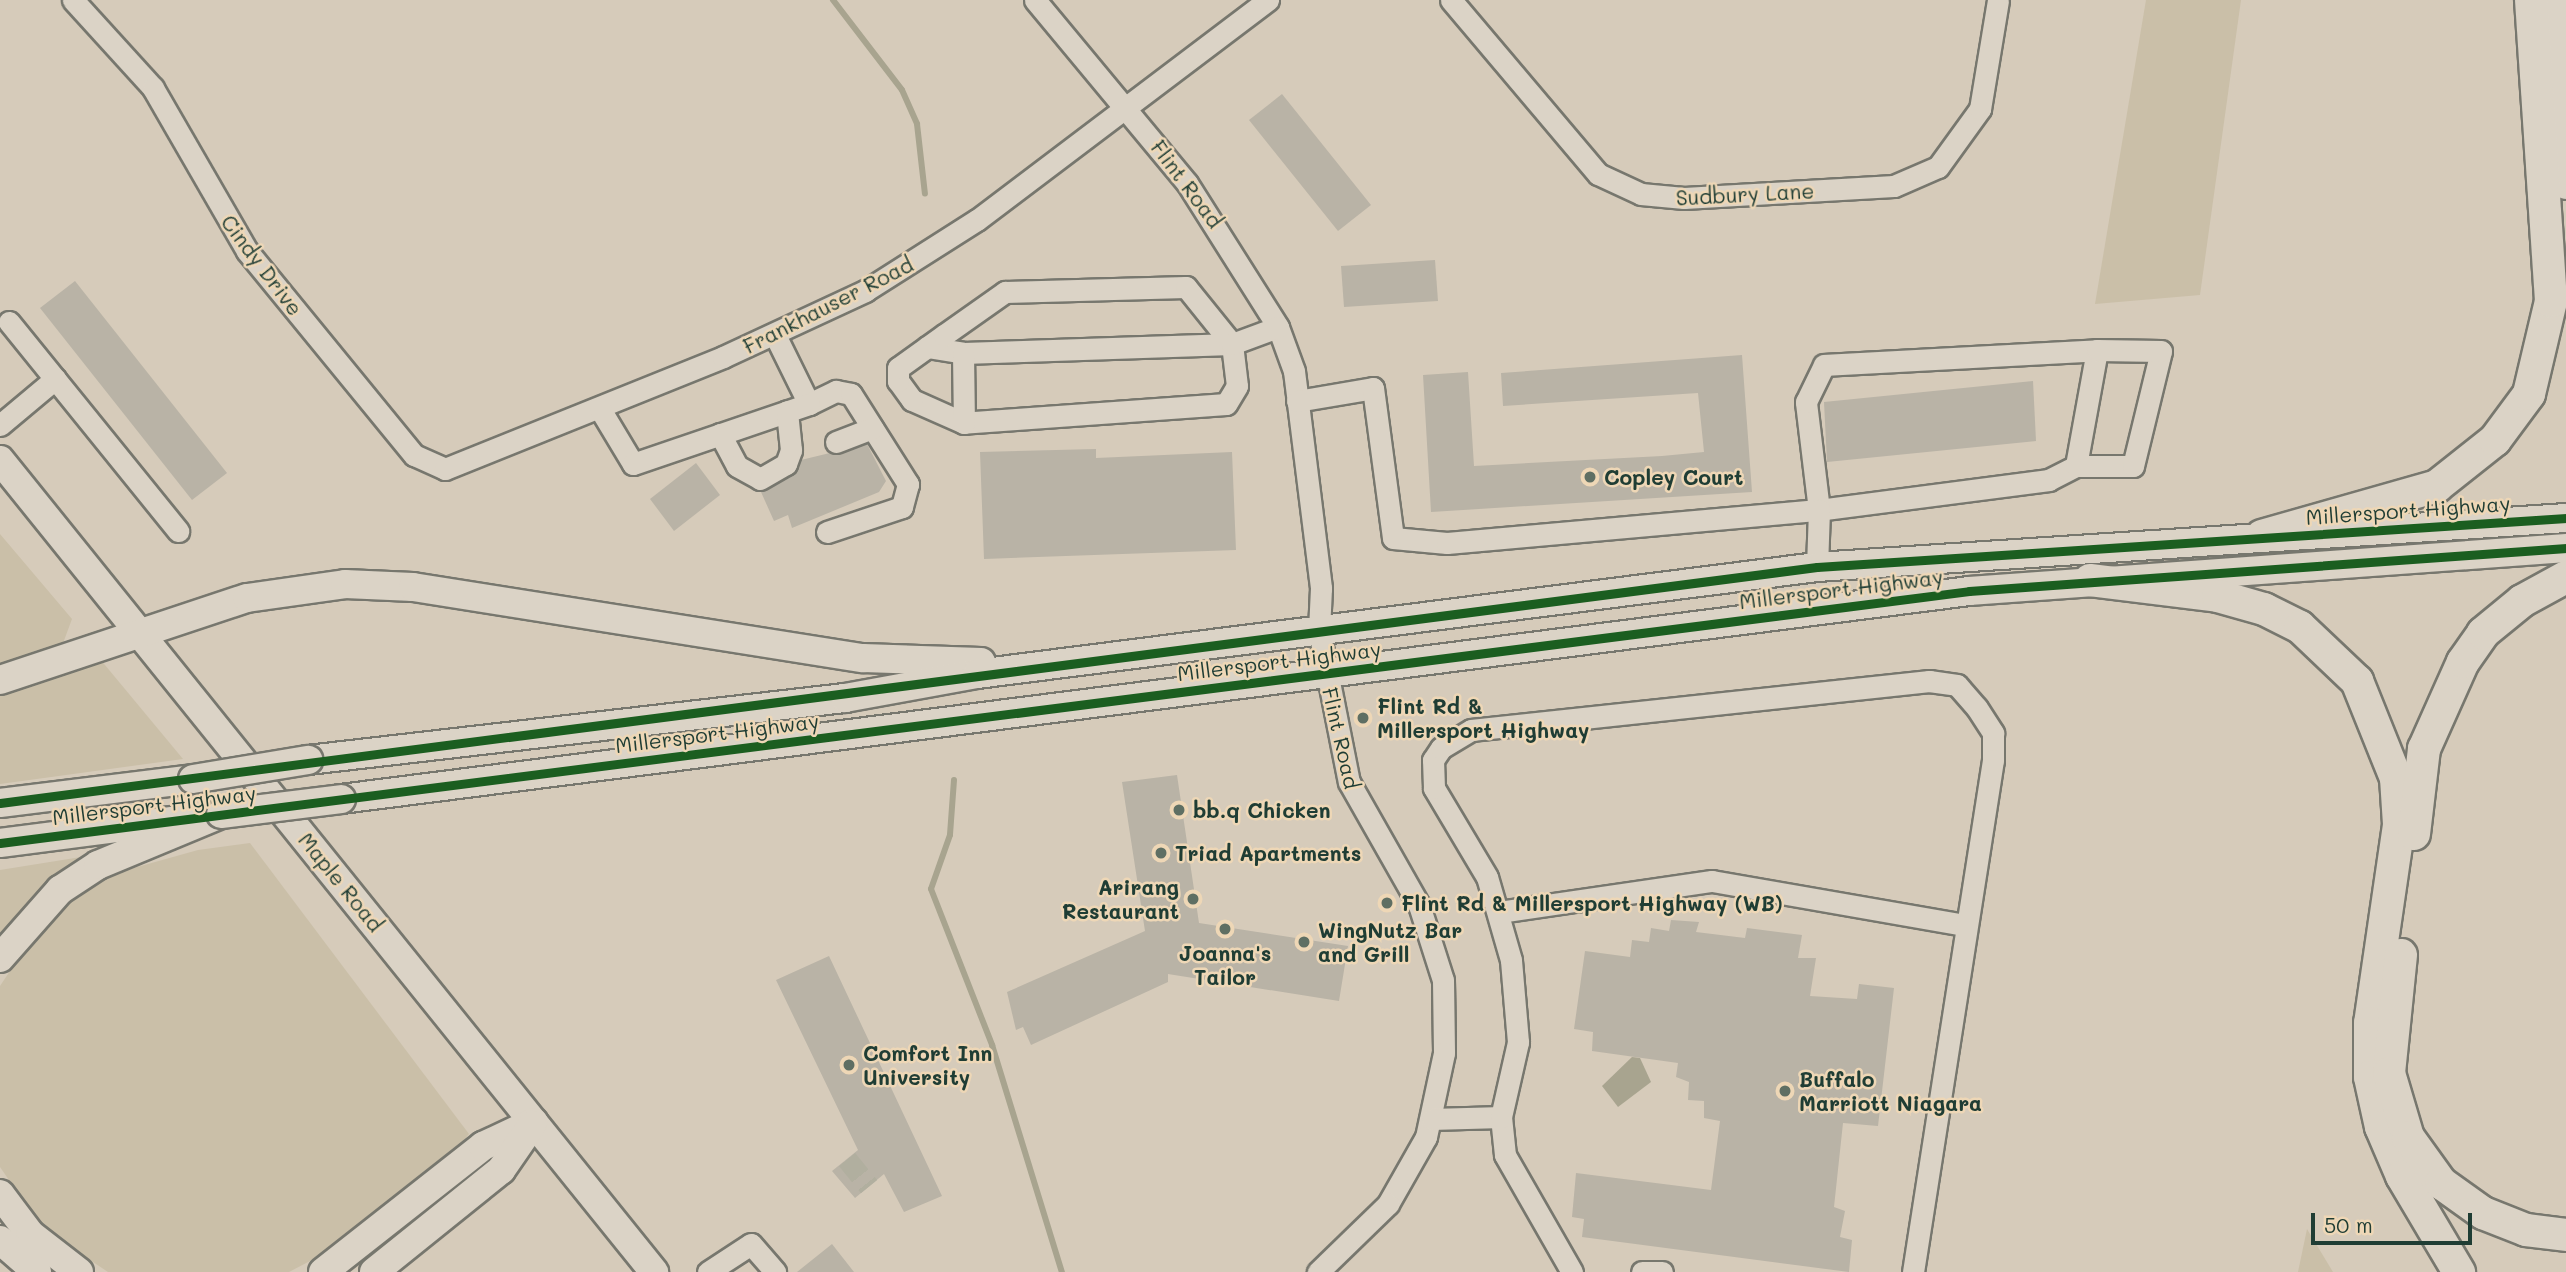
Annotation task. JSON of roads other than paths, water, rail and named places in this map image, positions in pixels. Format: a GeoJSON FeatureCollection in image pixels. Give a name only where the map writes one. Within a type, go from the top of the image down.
{"type":"FeatureCollection","features":[{"type":"Feature","properties":{"kind":"highway"},"geometry":{"type":"LineString","coordinates":[[2262,537],[2437,485],[2495,440],[2529,394],[2551,301],[2530,0]]}},
{"type":"Feature","properties":{"kind":"highway"},"geometry":{"type":"LineString","coordinates":[[2559,0],[2566,183]]}},
{"type":"Feature","properties":{"kind":"highway"},"geometry":{"type":"LineString","coordinates":[[2566,577],[2483,633],[2446,691],[2424,749],[2389,1073],[2408,1137],[2441,1183],[2483,1213],[2526,1230],[2566,1235]]}},
{"type":"Feature","properties":{"kind":"highway"},"geometry":{"type":"LineString","coordinates":[[2090,580],[2218,596],[2264,609],[2300,627],[2357,681],[2389,755],[2399,825],[2370,1023],[2370,1077],[2381,1127],[2402,1176],[2459,1272]]}},
{"type":"Feature","properties":{"kind":"main road","name":"Maple Road"},"geometry":{"type":"LineString","coordinates":[[0,460],[654,1272]]}},
{"type":"Feature","properties":{"kind":"main road","name":"Millersport Highway"},"geometry":{"type":"LineString","coordinates":[[0,803],[193,779],[308,760],[845,698],[1046,666],[1817,567],[2566,517]]}},
{"type":"Feature","properties":{"kind":"main road","name":"Millersport Highway"},"geometry":{"type":"LineString","coordinates":[[0,843],[1325,671],[2090,580],[2566,548]]}},
{"type":"Feature","properties":{"kind":"main road"},"geometry":{"type":"LineString","coordinates":[[0,680],[140,632],[288,587],[345,584],[413,587],[863,657],[1046,666]]}},
{"type":"Feature","properties":{"kind":"main road"},"geometry":{"type":"LineString","coordinates":[[0,958],[25,923],[69,884],[221,814]]}},
{"type":"Feature","properties":{"kind":"main road"},"geometry":{"type":"LineString","coordinates":[[323,1272],[483,1146],[534,1122]]}},
{"type":"Feature","properties":{"kind":"main road"},"geometry":{"type":"LineString","coordinates":[[374,1272],[501,1170],[534,1122]]}},
{"type":"Feature","properties":{"kind":"main road"},"geometry":{"type":"LineString","coordinates":[[0,1194],[30,1234],[79,1272]]}},
{"type":"Feature","properties":{"kind":"main road"},"geometry":{"type":"LineString","coordinates":[[0,1240],[37,1272]]}},
{"type":"Feature","properties":{"kind":"street","name":"Cindy Drive"},"geometry":{"type":"LineString","coordinates":[[73,0],[153,88],[247,251],[414,455]]}},
{"type":"Feature","properties":{"kind":"street","name":"Flint Road"},"geometry":{"type":"LineString","coordinates":[[1035,0],[1128,108],[1227,237],[1278,327],[1297,401],[1321,588],[1319,631],[1349,782],[1372,832],[1400,869],[1436,950],[1446,1017],[1432,1119],[1388,1204],[1318,1272]]}},
{"type":"Feature","properties":{"kind":"street","name":"Frankhauser Road"},"geometry":{"type":"LineString","coordinates":[[414,455],[434,468],[457,468],[775,335],[918,260],[1128,108],[1268,0]]}},
{"type":"Feature","properties":{"kind":"street","name":"Sudbury Lane"},"geometry":{"type":"LineString","coordinates":[[1451,0],[1598,174],[1641,194],[1684,198],[1894,186],[1938,167],[1980,109],[1998,0]]}},
{"type":"Feature","properties":{"kind":"street"},"geometry":{"type":"LineString","coordinates":[[1186,287],[1232,344],[1237,386],[1226,404],[964,423],[912,400],[898,380],[898,368],[1005,292],[1186,287]]}},
{"type":"Feature","properties":{"kind":"street"},"geometry":{"type":"LineString","coordinates":[[9,322],[178,531]]}},
{"type":"Feature","properties":{"kind":"street"},"geometry":{"type":"LineString","coordinates":[[927,347],[963,353],[1232,344],[1278,327]]}},
{"type":"Feature","properties":{"kind":"street"},"geometry":{"type":"LineString","coordinates":[[775,335],[809,404]]}},
{"type":"Feature","properties":{"kind":"street"},"geometry":{"type":"LineString","coordinates":[[1297,401],[1373,388],[1393,538],[1447,543],[1819,510],[2049,480],[2076,466],[2133,466],[2161,351],[2097,350],[1824,365],[1807,402],[1819,510],[1817,567]]}},
{"type":"Feature","properties":{"kind":"street"},"geometry":{"type":"LineString","coordinates":[[2076,466],[2097,350]]}},
{"type":"Feature","properties":{"kind":"street"},"geometry":{"type":"LineString","coordinates":[[963,353],[964,423]]}},
{"type":"Feature","properties":{"kind":"street"},"geometry":{"type":"LineString","coordinates":[[0,425],[55,379]]}},
{"type":"Feature","properties":{"kind":"street"},"geometry":{"type":"LineString","coordinates":[[600,409],[633,464],[809,404],[836,391],[851,394],[908,484],[902,507],[827,532]]}},
{"type":"Feature","properties":{"kind":"street"},"geometry":{"type":"LineString","coordinates":[[720,434],[737,466],[760,479],[786,464],[791,450],[787,411]]}},
{"type":"Feature","properties":{"kind":"street"},"geometry":{"type":"LineString","coordinates":[[836,442],[872,428]]}},
{"type":"Feature","properties":{"kind":"street"},"geometry":{"type":"LineString","coordinates":[[1572,1272],[1506,1155],[1501,1117],[1518,1042],[1499,912],[1478,858],[1434,788],[1433,761],[1464,734],[1929,681],[1957,685],[1993,733],[1913,1272]]}},
{"type":"Feature","properties":{"kind":"street"},"geometry":{"type":"LineString","coordinates":[[1499,912],[1712,881],[1965,925]]}},
{"type":"Feature","properties":{"kind":"street"},"geometry":{"type":"LineString","coordinates":[[1432,1119],[1501,1117]]}},
{"type":"Feature","properties":{"kind":"street"},"geometry":{"type":"LineString","coordinates":[[708,1272],[751,1244],[770,1270],[789,1272]]}},
{"type":"Feature","properties":{"kind":"street"},"geometry":{"type":"LineString","coordinates":[[1642,1272],[1662,1272]]}},
{"type":"Feature","properties":{"kind":"waterway"},"geometry":{"type":"LineString","coordinates":[[833,0],[902,90],[917,124],[925,194]]}},
{"type":"Feature","properties":{"kind":"waterway"},"geometry":{"type":"LineString","coordinates":[[954,780],[950,835],[931,889],[992,1045],[1062,1272]]}},
{"type":"Feature","properties":{"kind":"tunnel"},"geometry":{"type":"LineString","coordinates":[[847,1159],[869,1186]]}},
{"type":"Feature","properties":{"kind":"place","name":"Copley Court"},"geometry":{"type":"Point","coordinates":[1590,477]}},
{"type":"Feature","properties":{"kind":"place","name":"Flint Rd & Millersport Highway"},"geometry":{"type":"Point","coordinates":[1363,718]}},
{"type":"Feature","properties":{"kind":"place","name":"bb.q Chicken"},"geometry":{"type":"Point","coordinates":[1179,810]}},
{"type":"Feature","properties":{"kind":"place","name":"Triad Apartments"},"geometry":{"type":"Point","coordinates":[1161,853]}},
{"type":"Feature","properties":{"kind":"place","name":"Arirang Restaurant"},"geometry":{"type":"Point","coordinates":[1193,899]}},
{"type":"Feature","properties":{"kind":"place","name":"Flint Rd & Millersport Highway (WB)"},"geometry":{"type":"Point","coordinates":[1387,903]}},
{"type":"Feature","properties":{"kind":"place","name":"Joanna's Tailor"},"geometry":{"type":"Point","coordinates":[1225,929]}},
{"type":"Feature","properties":{"kind":"place","name":"WingNutz Bar and Grill"},"geometry":{"type":"Point","coordinates":[1304,942]}},
{"type":"Feature","properties":{"kind":"place","name":"Comfort Inn University"},"geometry":{"type":"Point","coordinates":[849,1065]}},
{"type":"Feature","properties":{"kind":"place","name":"Buffalo Marriott Niagara"},"geometry":{"type":"Point","coordinates":[1785,1091]}}]}
